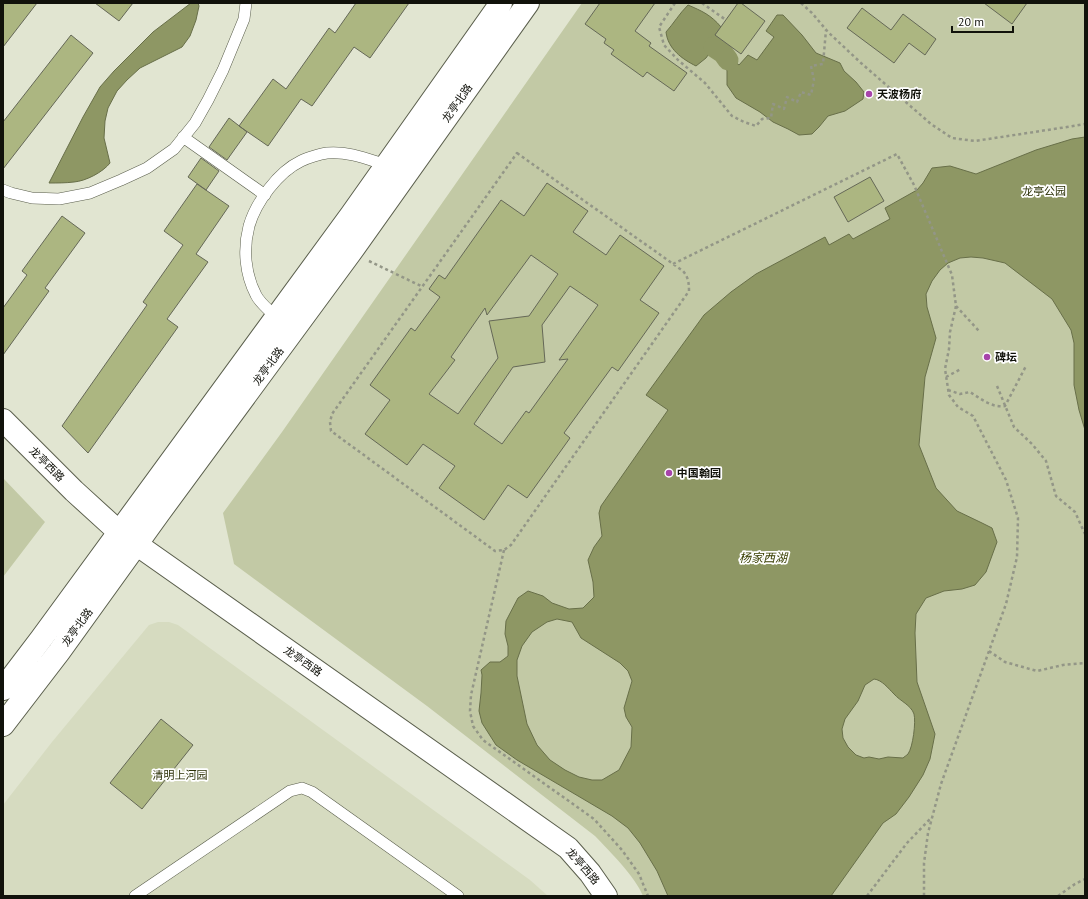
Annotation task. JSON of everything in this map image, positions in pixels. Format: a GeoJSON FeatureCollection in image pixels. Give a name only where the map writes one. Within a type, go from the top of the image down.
{"type":"FeatureCollection","features":[{"type":"Feature","properties":{"kind":"main road","name":"龙亭北路"},"geometry":{"type":"LineString","coordinates":[[3,689],[46,633],[276,317],[501,3]]}},
{"type":"Feature","properties":{"kind":"main road","name":"龙亭北路"},"geometry":{"type":"LineString","coordinates":[[3,725],[59,652],[351,252],[528,3]]}},
{"type":"Feature","properties":{"kind":"main road","name":"龙亭西路"},"geometry":{"type":"LineString","coordinates":[[3,420],[74,491],[119,532],[568,848],[590,873],[606,896]]}},
{"type":"Feature","properties":{"kind":"lane"},"geometry":{"type":"LineString","coordinates":[[3,190],[32,198],[59,199],[90,193],[147,168],[174,149],[195,123],[211,94],[244,18],[246,3]]}},
{"type":"Feature","properties":{"kind":"lane"},"geometry":{"type":"LineString","coordinates":[[184,137],[265,195]]}},
{"type":"Feature","properties":{"kind":"lane"},"geometry":{"type":"LineString","coordinates":[[276,317],[256,296],[247,270],[246,250],[249,227],[258,207],[272,185],[289,168],[302,160],[327,153],[353,154],[386,165]]}},
{"type":"Feature","properties":{"kind":"lane"},"geometry":{"type":"LineString","coordinates":[[135,896],[290,791],[302,788],[312,792],[458,896]]}},
{"type":"Feature","properties":{"kind":"path"},"geometry":{"type":"LineString","coordinates":[[675,3],[659,27],[664,45],[678,60],[705,83],[732,116],[756,126],[762,119],[772,118],[773,104],[784,109],[787,97],[797,102],[801,92],[810,95],[814,80],[811,66],[823,64],[826,30]]}},
{"type":"Feature","properties":{"kind":"path"},"geometry":{"type":"LineString","coordinates":[[702,3],[726,20]]}},
{"type":"Feature","properties":{"kind":"path"},"geometry":{"type":"LineString","coordinates":[[801,3],[812,13],[826,30],[861,63],[930,124],[952,138],[975,141],[1068,128],[1085,124]]}},
{"type":"Feature","properties":{"kind":"path"},"geometry":{"type":"LineString","coordinates":[[517,154],[673,264],[683,270],[687,275],[689,281],[689,291],[511,545],[504,550],[495,551],[331,431],[330,422],[332,414],[517,154]]}},
{"type":"Feature","properties":{"kind":"path"},"geometry":{"type":"LineString","coordinates":[[673,264],[897,154],[914,185],[952,275],[956,306],[950,332],[949,349],[945,369],[949,395],[958,408],[973,416],[1006,480],[1018,518],[1018,557],[1006,604],[932,816],[924,863],[924,896]]}},
{"type":"Feature","properties":{"kind":"path"},"geometry":{"type":"LineString","coordinates":[[351,252],[423,287]]}},
{"type":"Feature","properties":{"kind":"path"},"geometry":{"type":"LineString","coordinates":[[956,306],[978,331]]}},
{"type":"Feature","properties":{"kind":"path"},"geometry":{"type":"LineString","coordinates":[[1005,406],[1026,366]]}},
{"type":"Feature","properties":{"kind":"path"},"geometry":{"type":"LineString","coordinates":[[946,377],[961,369]]}},
{"type":"Feature","properties":{"kind":"path"},"geometry":{"type":"LineString","coordinates":[[997,386],[1014,427],[1032,444],[1046,461],[1056,496],[1075,512],[1085,534]]}},
{"type":"Feature","properties":{"kind":"path"},"geometry":{"type":"LineString","coordinates":[[948,390],[960,394],[970,392],[983,401],[998,407],[1005,406]]}},
{"type":"Feature","properties":{"kind":"path"},"geometry":{"type":"LineString","coordinates":[[504,550],[471,695],[470,710],[473,726],[483,740],[594,819],[622,850],[639,874],[648,896]]}},
{"type":"Feature","properties":{"kind":"path"},"geometry":{"type":"LineString","coordinates":[[989,652],[1005,662],[1037,671],[1062,665],[1085,663]]}},
{"type":"Feature","properties":{"kind":"path"},"geometry":{"type":"LineString","coordinates":[[867,896],[907,843],[932,816]]}},
{"type":"Feature","properties":{"kind":"path"},"geometry":{"type":"LineString","coordinates":[[1058,896],[1085,879]]}},
{"type":"Feature","properties":{"kind":"shaded area","name":"清明上河园"},"geometry":{"type":"Polygon","coordinates":[[[158,622],[169,622],[178,625],[530,880],[548,896],[3,896],[3,805],[52,742],[149,625],[158,622]]]}},
{"type":"Feature","properties":{"kind":"green space","name":"中国翰园"},"geometry":{"type":"Polygon","coordinates":[[[582,3],[1085,3],[1085,896],[643,896],[628,872],[595,836],[427,706],[234,564],[223,513],[282,432],[582,3]]]}},
{"type":"Feature","properties":{"kind":"green space"},"geometry":{"type":"Polygon","coordinates":[[[3,478],[45,522],[3,577],[3,478]]]}},
{"type":"Feature","properties":{"kind":"water"},"geometry":{"type":"Polygon","coordinates":[[[191,3],[198,3],[199,6],[190,36],[182,47],[140,68],[117,91],[108,108],[105,121],[104,138],[110,163],[99,173],[84,180],[49,183],[100,87],[153,32],[191,3]]]}},
{"type":"Feature","properties":{"kind":"water"},"geometry":{"type":"Polygon","coordinates":[[[688,5],[698,9],[714,19],[721,27],[715,35],[720,38],[706,58],[696,66],[676,53],[667,38],[666,32],[688,5]]]}},
{"type":"Feature","properties":{"kind":"water"},"geometry":{"type":"Polygon","coordinates":[[[777,15],[783,15],[802,35],[816,53],[840,63],[844,71],[864,92],[863,99],[845,111],[828,116],[812,134],[799,135],[773,122],[760,112],[736,98],[727,85],[726,64],[728,60],[734,61],[739,65],[748,55],[757,60],[774,37],[766,31],[777,15]]]}},
{"type":"Feature","properties":{"kind":"water","name":"杨家西湖"},"geometry":{"type":"Polygon","coordinates":[[[1085,137],[1085,430],[1074,385],[1074,343],[1071,330],[1052,299],[1005,263],[971,257],[960,258],[948,263],[940,270],[932,281],[926,294],[927,307],[936,338],[925,377],[919,445],[936,488],[957,511],[992,528],[997,542],[986,572],[975,585],[962,589],[944,591],[926,598],[916,614],[915,633],[917,682],[935,734],[930,759],[923,775],[896,814],[883,823],[831,896],[668,896],[657,871],[640,843],[628,828],[612,816],[517,760],[496,745],[482,723],[479,711],[482,675],[481,670],[490,662],[500,662],[508,656],[508,646],[505,634],[506,621],[518,598],[528,591],[543,596],[552,603],[569,609],[583,608],[594,597],[593,582],[588,560],[594,547],[602,536],[599,513],[601,506],[668,410],[646,395],[704,315],[731,292],[756,274],[825,237],[829,245],[849,234],[853,239],[890,219],[885,208],[917,190],[932,168],[950,166],[976,174],[1036,150],[1072,139],[1085,137]],[[557,619],[547,622],[532,632],[522,646],[517,660],[517,676],[527,724],[537,745],[550,760],[579,777],[592,780],[602,780],[619,770],[631,747],[632,727],[626,717],[624,708],[632,681],[628,671],[620,663],[581,638],[572,622],[557,619]],[[874,679],[865,685],[858,701],[845,719],[842,729],[843,738],[848,747],[856,755],[864,758],[903,758],[910,751],[913,740],[915,718],[913,711],[885,685],[874,679]]]}},
{"type":"Feature","properties":{"kind":"building"},"geometry":{"type":"Polygon","coordinates":[[[3,3],[37,3],[3,47],[3,3]]]}},
{"type":"Feature","properties":{"kind":"building"},"geometry":{"type":"Polygon","coordinates":[[[95,3],[133,3],[119,21],[95,3]]]}},
{"type":"Feature","properties":{"kind":"building"},"geometry":{"type":"Polygon","coordinates":[[[356,3],[409,3],[370,58],[354,47],[312,106],[301,99],[268,146],[239,126],[273,79],[286,89],[329,28],[335,33],[356,3]]]}},
{"type":"Feature","properties":{"kind":"building"},"geometry":{"type":"Polygon","coordinates":[[[600,3],[655,3],[635,31],[651,43],[649,46],[687,73],[674,91],[647,72],[643,77],[611,54],[614,50],[604,43],[606,39],[585,24],[600,3]]]}},
{"type":"Feature","properties":{"kind":"building"},"geometry":{"type":"Polygon","coordinates":[[[738,3],[741,3],[765,21],[741,54],[715,35],[738,3]]]}},
{"type":"Feature","properties":{"kind":"building"},"geometry":{"type":"Polygon","coordinates":[[[984,3],[1027,3],[1012,24],[984,3]]]}},
{"type":"Feature","properties":{"kind":"building"},"geometry":{"type":"Polygon","coordinates":[[[862,8],[891,30],[903,14],[936,39],[925,55],[909,43],[894,63],[847,28],[862,8]]]}},
{"type":"Feature","properties":{"kind":"building"},"geometry":{"type":"Polygon","coordinates":[[[71,35],[93,53],[3,169],[3,122],[71,35]]]}},
{"type":"Feature","properties":{"kind":"building"},"geometry":{"type":"Polygon","coordinates":[[[229,118],[247,132],[227,160],[209,147],[229,118]]]}},
{"type":"Feature","properties":{"kind":"building"},"geometry":{"type":"Polygon","coordinates":[[[201,158],[219,171],[206,190],[188,177],[201,158]]]}},
{"type":"Feature","properties":{"kind":"building"},"geometry":{"type":"Polygon","coordinates":[[[870,177],[884,201],[848,222],[834,197],[870,177]]]}},
{"type":"Feature","properties":{"kind":"building"},"geometry":{"type":"Polygon","coordinates":[[[547,183],[588,211],[573,232],[606,255],[620,235],[664,266],[640,300],[659,313],[618,371],[612,367],[564,433],[570,438],[527,498],[508,485],[484,520],[439,488],[455,466],[423,444],[407,465],[365,434],[390,400],[370,385],[411,328],[415,331],[440,297],[429,289],[439,275],[445,279],[501,200],[524,216],[547,183]],[[531,255],[487,315],[485,308],[451,357],[455,360],[429,394],[458,414],[498,358],[489,321],[529,316],[558,274],[531,255]],[[570,286],[542,325],[545,362],[513,367],[474,424],[502,444],[526,411],[529,413],[568,359],[559,360],[598,305],[570,286]]]}},
{"type":"Feature","properties":{"kind":"building"},"geometry":{"type":"Polygon","coordinates":[[[197,184],[229,206],[196,254],[208,262],[167,319],[178,327],[88,453],[62,426],[147,305],[143,302],[183,245],[164,231],[197,184]]]}},
{"type":"Feature","properties":{"kind":"building"},"geometry":{"type":"Polygon","coordinates":[[[62,216],[85,233],[45,288],[49,291],[3,355],[3,308],[27,275],[22,271],[62,216]]]}},
{"type":"Feature","properties":{"kind":"building"},"geometry":{"type":"Polygon","coordinates":[[[161,719],[193,745],[142,809],[110,783],[161,719]]]}},
{"type":"Feature","properties":{"kind":"waterway"},"geometry":{"type":"LineString","coordinates":[[714,47],[723,53],[728,60]]}},
{"type":"Feature","properties":{"kind":"place","name":"天波杨府"},"geometry":{"type":"Point","coordinates":[869,94]}},
{"type":"Feature","properties":{"kind":"place","name":"碑坛"},"geometry":{"type":"Point","coordinates":[987,357]}},
{"type":"Feature","properties":{"kind":"place","name":"中国翰园"},"geometry":{"type":"Point","coordinates":[669,473]}},
{"type":"Feature","properties":{"kind":"park label","name":"龙亭公园"},"geometry":{"type":"Point","coordinates":[1044,191]}}]}
